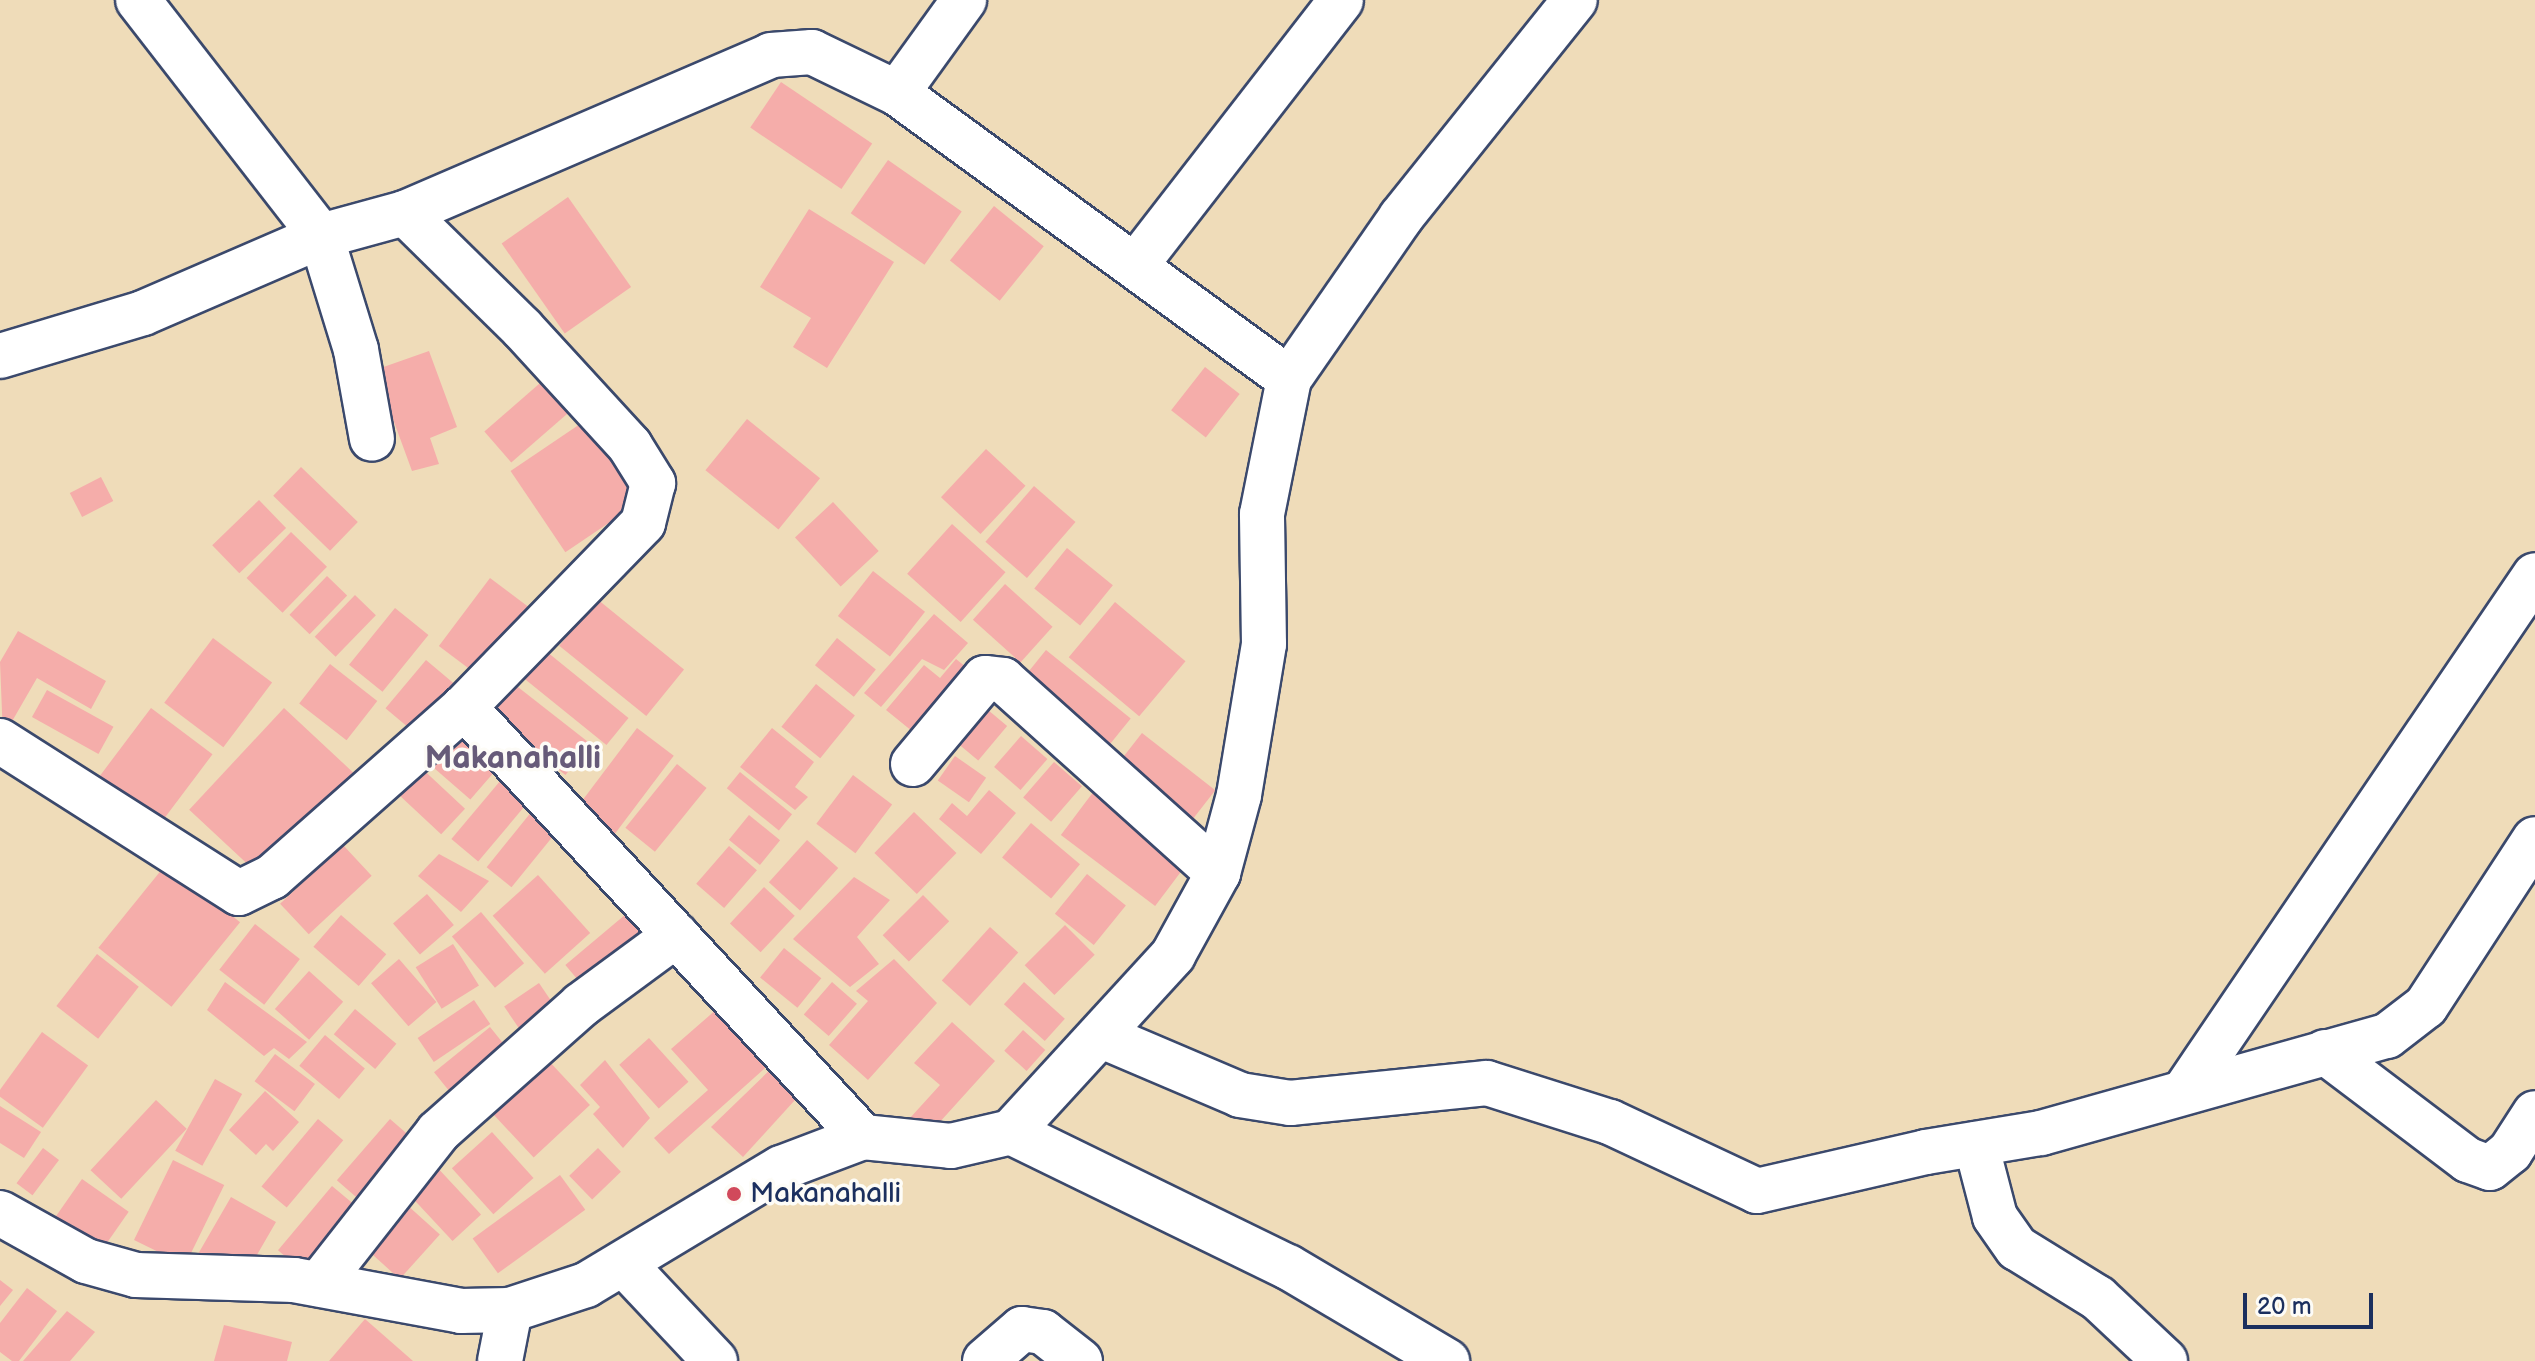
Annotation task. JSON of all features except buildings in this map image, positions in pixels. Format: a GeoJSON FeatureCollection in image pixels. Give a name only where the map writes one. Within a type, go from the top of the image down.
{"type":"FeatureCollection","features":[{"type":"Feature","properties":{"kind":"street"},"geometry":{"type":"LineString","coordinates":[[138,0],[321,236],[356,350],[372,439]]}},
{"type":"Feature","properties":{"kind":"street"},"geometry":{"type":"LineString","coordinates":[[897,93],[964,0]]}},
{"type":"Feature","properties":{"kind":"street"},"geometry":{"type":"LineString","coordinates":[[1135,266],[1341,0]]}},
{"type":"Feature","properties":{"kind":"street"},"geometry":{"type":"LineString","coordinates":[[0,1213],[86,1261],[136,1275],[319,1284],[461,1311],[510,1310],[586,1285],[781,1168],[863,1137],[951,1146],[1011,1132],[1173,955],[1218,873],[1239,795],[1264,644],[1262,514],[1289,379],[1401,217],[1575,0]]}},
{"type":"Feature","properties":{"kind":"street"},"geometry":{"type":"LineString","coordinates":[[0,356],[143,313],[321,236],[405,213],[771,55],[812,52],[897,93],[1289,379]]}},
{"type":"Feature","properties":{"kind":"street"},"geometry":{"type":"LineString","coordinates":[[0,741],[239,893],[272,877],[464,707],[643,523],[653,483],[630,446],[532,338],[405,213]]}},
{"type":"Feature","properties":{"kind":"street"},"geometry":{"type":"LineString","coordinates":[[2186,1089],[2535,575]]}},
{"type":"Feature","properties":{"kind":"street"},"geometry":{"type":"LineString","coordinates":[[913,764],[985,678],[1003,680],[1218,873]]}},
{"type":"Feature","properties":{"kind":"street"},"geometry":{"type":"LineString","coordinates":[[464,707],[863,1137]]}},
{"type":"Feature","properties":{"kind":"street"},"geometry":{"type":"LineString","coordinates":[[1102,1036],[1240,1095],[1290,1103],[1487,1083],[1610,1122],[1757,1191],[2041,1133],[2186,1089],[2387,1036],[2408,1024],[2426,1006],[2535,839]]}},
{"type":"Feature","properties":{"kind":"street"},"geometry":{"type":"LineString","coordinates":[[319,1284],[438,1132],[581,1005],[676,935]]}},
{"type":"Feature","properties":{"kind":"street"},"geometry":{"type":"LineString","coordinates":[[2325,1052],[2468,1160],[2490,1168],[2510,1152],[2535,1113]]}},
{"type":"Feature","properties":{"kind":"street"},"geometry":{"type":"LineString","coordinates":[[1011,1132],[1288,1267],[1447,1361]]}},
{"type":"Feature","properties":{"kind":"street"},"geometry":{"type":"LineString","coordinates":[[1976,1144],[1995,1217],[2017,1248],[2098,1298],[2165,1361]]}},
{"type":"Feature","properties":{"kind":"street"},"geometry":{"type":"LineString","coordinates":[[624,1264],[715,1361]]}},
{"type":"Feature","properties":{"kind":"street"},"geometry":{"type":"LineString","coordinates":[[500,1361],[510,1310]]}},
{"type":"Feature","properties":{"kind":"street"},"geometry":{"type":"LineString","coordinates":[[985,1361],[1022,1329],[1043,1332],[1080,1361]]}},
{"type":"Feature","properties":{"kind":"place","name":"Makanahalli"},"geometry":{"type":"Point","coordinates":[734,1194]}},
{"type":"Feature","properties":{"kind":"district","name":"Makanahalli"},"geometry":{"type":"Point","coordinates":[513,759]}}]}
